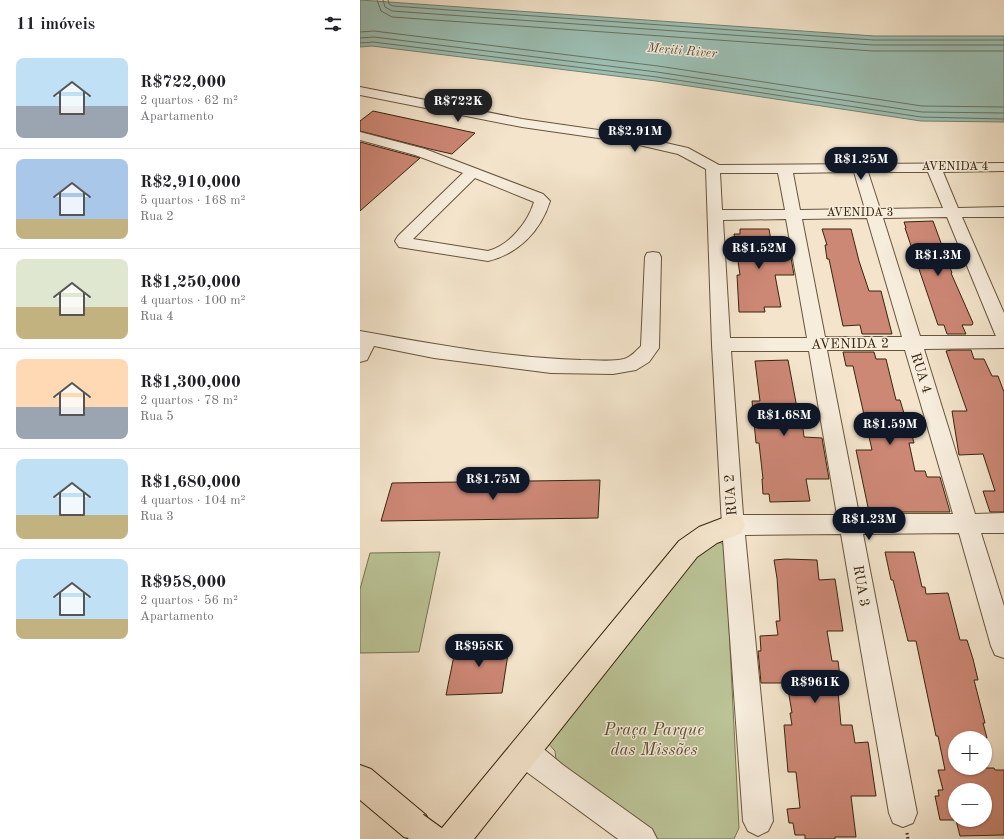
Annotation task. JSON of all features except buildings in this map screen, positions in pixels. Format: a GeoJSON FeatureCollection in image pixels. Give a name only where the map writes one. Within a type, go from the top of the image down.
{"type":"FeatureCollection","features":[{"type":"Feature","properties":{"kind":"highway"},"geometry":{"type":"LineString","coordinates":[[453,839],[688,549],[708,534],[733,525]]}},
{"type":"Feature","properties":{"kind":"highway"},"geometry":{"type":"LineString","coordinates":[[360,780],[424,832]]}},
{"type":"Feature","properties":{"kind":"street"},"geometry":{"type":"LineString","coordinates":[[360,91],[522,123],[626,138],[683,152],[715,169]]}},
{"type":"Feature","properties":{"kind":"street"},"geometry":{"type":"LineString","coordinates":[[360,136],[420,152],[540,199],[541,204],[530,226],[519,239],[500,253],[488,256],[404,242],[404,240],[472,173]]}},
{"type":"Feature","properties":{"kind":"street","name":"AVENIDA 4"},"geometry":{"type":"LineString","coordinates":[[715,169],[1004,167]]}},
{"type":"Feature","properties":{"kind":"street","name":"RUA 4"},"geometry":{"type":"LineString","coordinates":[[860,168],[1004,646]]}},
{"type":"Feature","properties":{"kind":"street"},"geometry":{"type":"LineString","coordinates":[[934,168],[1004,334]]}},
{"type":"Feature","properties":{"kind":"street","name":"RUA 2"},"geometry":{"type":"LineString","coordinates":[[715,169],[713,171],[721,345],[733,525],[758,821]]}},
{"type":"Feature","properties":{"kind":"street","name":"RUA 3"},"geometry":{"type":"LineString","coordinates":[[785,169],[903,813]]}},
{"type":"Feature","properties":{"kind":"street","name":"AVENIDA 3"},"geometry":{"type":"LineString","coordinates":[[716,215],[1004,212]]}},
{"type":"Feature","properties":{"kind":"street"},"geometry":{"type":"LineString","coordinates":[[360,355],[365,338],[434,351],[551,366],[613,367],[629,365],[642,357],[650,348],[653,257]]}},
{"type":"Feature","properties":{"kind":"street","name":"AVENIDA 2"},"geometry":{"type":"LineString","coordinates":[[721,345],[1004,342]]}},
{"type":"Feature","properties":{"kind":"street"},"geometry":{"type":"LineString","coordinates":[[733,525],[1004,523]]}},
{"type":"Feature","properties":{"kind":"street"},"geometry":{"type":"LineString","coordinates":[[524,752],[542,767],[614,817],[642,839]]}},
{"type":"Feature","properties":{"kind":"green space","name":"Praça Parque das Missões"},"geometry":{"type":"Polygon","coordinates":[[[720,542],[725,546],[739,828],[734,839],[657,839],[585,790],[556,760],[555,751],[547,742],[695,557],[708,546],[720,542]]]}},
{"type":"Feature","properties":{"kind":"green space"},"geometry":{"type":"Polygon","coordinates":[[[440,552],[419,652],[360,653],[360,589],[370,553],[440,552]]]}},
{"type":"Feature","properties":{"kind":"water","name":"Meriti River"},"geometry":{"type":"Polygon","coordinates":[[[360,0],[874,36],[1004,36],[1004,122],[921,121],[656,81],[372,46],[360,47],[360,0]]]}}]}
